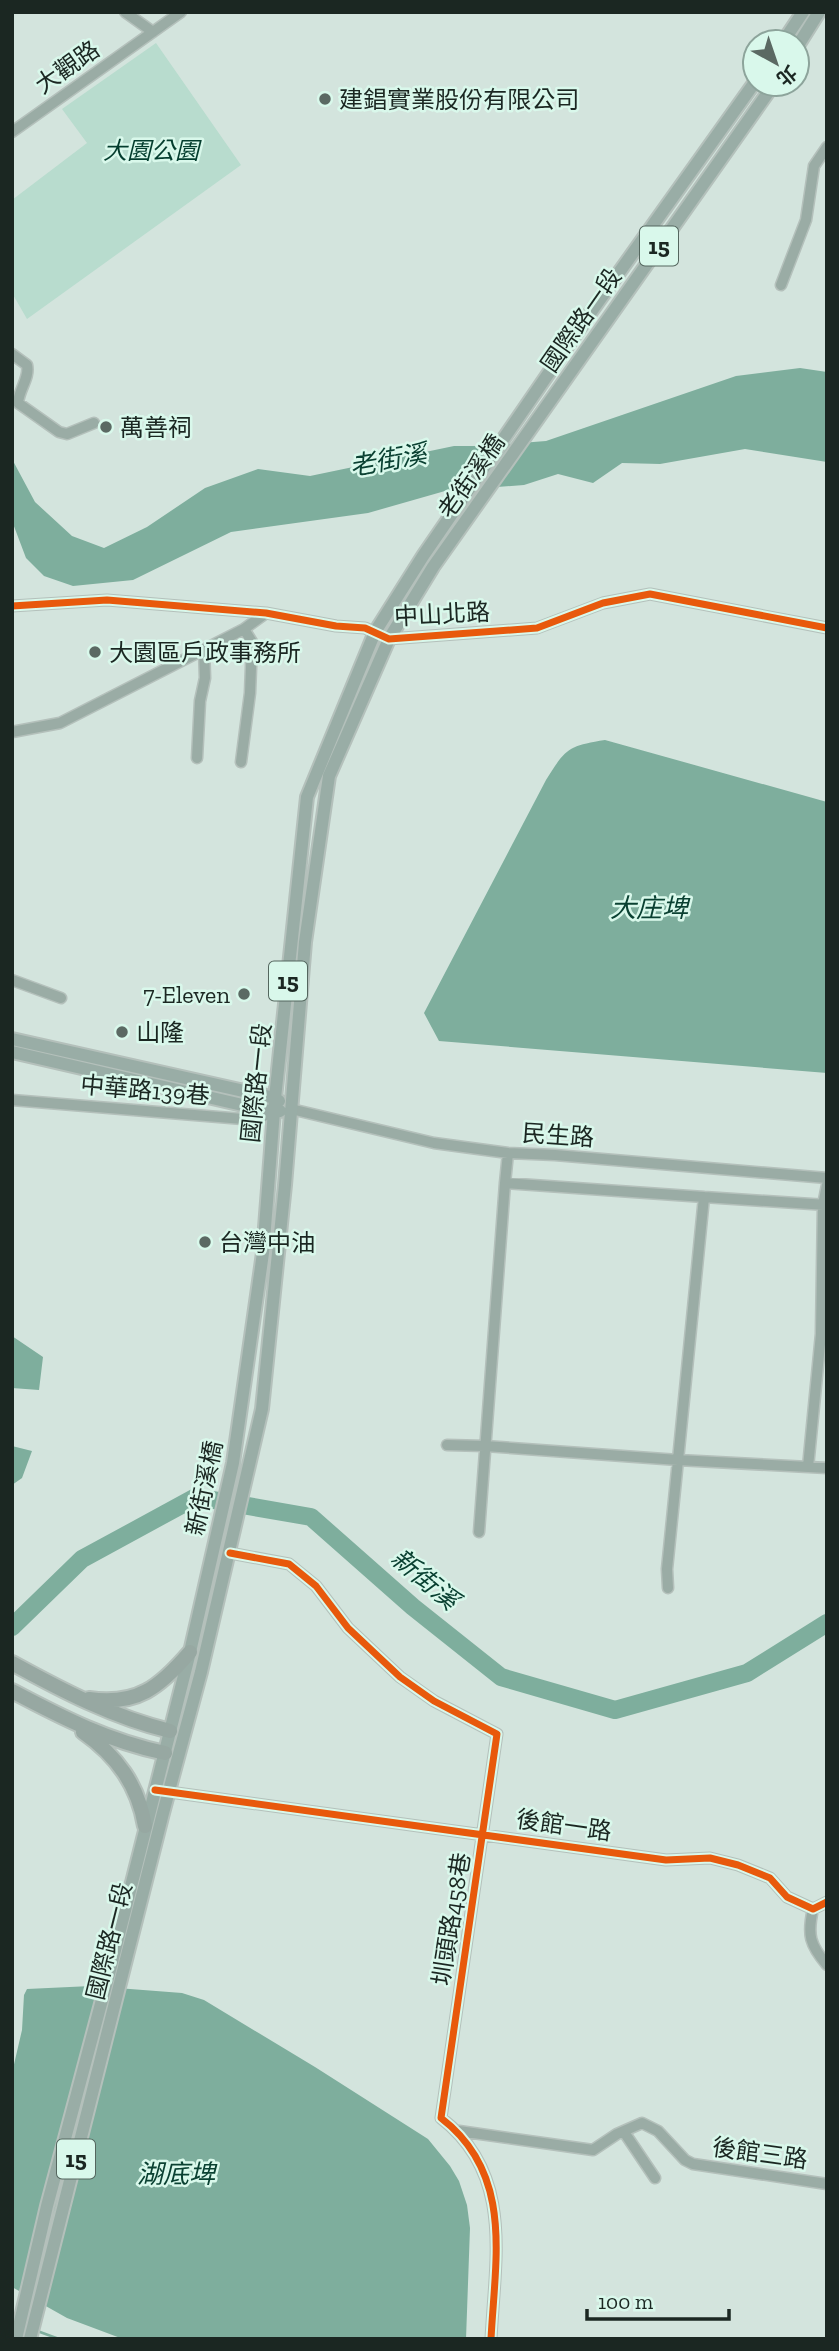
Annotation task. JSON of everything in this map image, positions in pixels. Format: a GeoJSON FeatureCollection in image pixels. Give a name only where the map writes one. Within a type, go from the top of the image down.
{"type":"FeatureCollection","features":[{"type":"Feature","properties":{"kind":"highway"},"geometry":{"type":"LineString","coordinates":[[77,1697],[121,1701],[139,1695],[173,1672],[190,1652]]}},
{"type":"Feature","properties":{"kind":"highway"},"geometry":{"type":"LineString","coordinates":[[12,1663],[100,1709],[170,1731]]}},
{"type":"Feature","properties":{"kind":"highway"},"geometry":{"type":"LineString","coordinates":[[15,1693],[65,1719],[129,1745],[165,1753]]}},
{"type":"Feature","properties":{"kind":"highway"},"geometry":{"type":"LineString","coordinates":[[65,1719],[92,1738],[128,1778],[136,1790],[145,1826]]}},
{"type":"Feature","properties":{"kind":"main road"},"geometry":{"type":"LineString","coordinates":[[792,28],[803,12]]}},
{"type":"Feature","properties":{"kind":"main road"},"geometry":{"type":"LineString","coordinates":[[809,28],[819,12]]}},
{"type":"Feature","properties":{"kind":"main road","name":"國際路一段"},"geometry":{"type":"LineString","coordinates":[[533,399],[588,316],[744,98]]}},
{"type":"Feature","properties":{"kind":"main road","name":"國際路一段"},"geometry":{"type":"LineString","coordinates":[[544,408],[764,98]]}},
{"type":"Feature","properties":{"kind":"main road","name":"老街溪橋"},"geometry":{"type":"LineString","coordinates":[[423,556],[533,399]]}},
{"type":"Feature","properties":{"kind":"main road","name":"老街溪橋"},"geometry":{"type":"LineString","coordinates":[[433,567],[544,408]]}},
{"type":"Feature","properties":{"kind":"main road","name":"國際路一段"},"geometry":{"type":"LineString","coordinates":[[238,1430],[263,1253],[275,1098],[307,797],[375,632],[423,556]]}},
{"type":"Feature","properties":{"kind":"main road","name":"國際路一段"},"geometry":{"type":"LineString","coordinates":[[255,1439],[262,1409],[305,942],[329,776],[389,639],[433,567]]}},
{"type":"Feature","properties":{"kind":"main road","name":"民生路"},"geometry":{"type":"LineString","coordinates":[[12,1038],[275,1098],[291,1109]]}},
{"type":"Feature","properties":{"kind":"main road","name":"民生路"},"geometry":{"type":"LineString","coordinates":[[12,1052],[274,1112],[291,1109]]}},
{"type":"Feature","properties":{"kind":"main road","name":"新街溪橋"},"geometry":{"type":"LineString","coordinates":[[212,1553],[238,1430]]}},
{"type":"Feature","properties":{"kind":"main road","name":"新街溪橋"},"geometry":{"type":"LineString","coordinates":[[230,1553],[255,1439]]}},
{"type":"Feature","properties":{"kind":"main road","name":"國際路一段"},"geometry":{"type":"LineString","coordinates":[[16,2339],[18,2303],[47,2206],[110,1970],[190,1652],[212,1553]]}},
{"type":"Feature","properties":{"kind":"main road","name":"國際路一段"},"geometry":{"type":"LineString","coordinates":[[30,2339],[230,1553]]}},
{"type":"Feature","properties":{"kind":"main road"},"geometry":{"type":"LineString","coordinates":[[165,1753],[182,1742],[170,1731]]}},
{"type":"Feature","properties":{"kind":"street"},"geometry":{"type":"LineString","coordinates":[[125,12],[153,32]]}},
{"type":"Feature","properties":{"kind":"street","name":"大觀路"},"geometry":{"type":"LineString","coordinates":[[16,129],[181,12]]}},
{"type":"Feature","properties":{"kind":"street"},"geometry":{"type":"LineString","coordinates":[[12,115],[16,129]]}},
{"type":"Feature","properties":{"kind":"street"},"geometry":{"type":"LineString","coordinates":[[781,285],[806,220],[814,166],[827,147]]}},
{"type":"Feature","properties":{"kind":"street"},"geometry":{"type":"LineString","coordinates":[[12,354],[27,365],[29,373],[19,394],[18,403],[59,432],[67,434],[94,423]]}},
{"type":"Feature","properties":{"kind":"street","name":"中山北路"},"geometry":{"type":"LineString","coordinates":[[12,606],[107,600],[266,613],[336,626],[365,628],[389,639],[537,628],[603,603],[650,594],[827,628]]}},
{"type":"Feature","properties":{"kind":"street"},"geometry":{"type":"LineString","coordinates":[[12,732],[60,723],[244,629],[266,613]]}},
{"type":"Feature","properties":{"kind":"street"},"geometry":{"type":"LineString","coordinates":[[241,762],[250,693],[252,642],[244,629]]}},
{"type":"Feature","properties":{"kind":"street"},"geometry":{"type":"LineString","coordinates":[[197,758],[200,701],[205,678],[204,649]]}},
{"type":"Feature","properties":{"kind":"street"},"geometry":{"type":"LineString","coordinates":[[12,980],[61,998]]}},
{"type":"Feature","properties":{"kind":"street","name":"中華路139巷"},"geometry":{"type":"LineString","coordinates":[[12,1100],[254,1120],[274,1112]]}},
{"type":"Feature","properties":{"kind":"street","name":"民生路"},"geometry":{"type":"LineString","coordinates":[[291,1109],[434,1143],[508,1153],[827,1178]]}},
{"type":"Feature","properties":{"kind":"street"},"geometry":{"type":"LineString","coordinates":[[479,1532],[508,1153]]}},
{"type":"Feature","properties":{"kind":"street"},"geometry":{"type":"LineString","coordinates":[[505,1183],[825,1205]]}},
{"type":"Feature","properties":{"kind":"street"},"geometry":{"type":"LineString","coordinates":[[808,1467],[821,1334],[827,1185]]}},
{"type":"Feature","properties":{"kind":"street"},"geometry":{"type":"LineString","coordinates":[[668,1588],[667,1569],[704,1197]]}},
{"type":"Feature","properties":{"kind":"street"},"geometry":{"type":"LineString","coordinates":[[447,1445],[827,1468]]}},
{"type":"Feature","properties":{"kind":"street","name":"圳頭路458巷"},"geometry":{"type":"LineString","coordinates":[[230,1553],[289,1564],[317,1586],[348,1628],[400,1677],[434,1701],[497,1734],[441,2118],[459,2131],[486,2174],[497,2222],[491,2339]]}},
{"type":"Feature","properties":{"kind":"street","name":"後館一路"},"geometry":{"type":"LineString","coordinates":[[155,1790],[666,1860],[710,1858],[738,1865],[770,1878],[787,1897],[813,1909]]}},
{"type":"Feature","properties":{"kind":"street"},"geometry":{"type":"LineString","coordinates":[[827,1902],[813,1909],[808,1928],[813,1947],[827,1965]]}},
{"type":"Feature","properties":{"kind":"street","name":"後館三路"},"geometry":{"type":"LineString","coordinates":[[459,2131],[593,2150],[642,2123],[658,2131],[685,2160],[693,2164],[827,2184]]}},
{"type":"Feature","properties":{"kind":"street"},"geometry":{"type":"LineString","coordinates":[[624,2132],[655,2178]]}},
{"type":"Feature","properties":{"kind":"green space","name":"大園公園"},"geometry":{"type":"Polygon","coordinates":[[[156,43],[241,165],[27,319],[12,293],[12,200],[87,143],[62,109],[156,43]]]}},
{"type":"Feature","properties":{"kind":"water","name":"老街溪"},"geometry":{"type":"Polygon","coordinates":[[[800,368],[827,372],[827,462],[745,449],[660,464],[622,463],[593,483],[558,474],[524,485],[445,491],[368,513],[231,532],[133,580],[73,586],[44,576],[26,558],[12,521],[12,459],[35,502],[72,536],[104,548],[147,527],[205,488],[258,469],[310,476],[454,446],[546,441],[736,376],[800,368]]]}},
{"type":"Feature","properties":{"kind":"water","name":"大庄埤"},"geometry":{"type":"Polygon","coordinates":[[[605,740],[827,802],[827,1073],[439,1041],[424,1013],[546,780],[569,750],[605,740]]]}},
{"type":"Feature","properties":{"kind":"water"},"geometry":{"type":"Polygon","coordinates":[[[12,1336],[43,1357],[39,1390],[12,1388],[12,1336]]]}},
{"type":"Feature","properties":{"kind":"water"},"geometry":{"type":"Polygon","coordinates":[[[12,1446],[32,1451],[22,1478],[12,1485],[12,1446]]]}},
{"type":"Feature","properties":{"kind":"water","name":"湖底埤"},"geometry":{"type":"Polygon","coordinates":[[[91,1986],[182,1993],[204,2000],[428,2139],[459,2181],[467,2205],[470,2228],[466,2339],[123,2339],[67,2318],[12,2287],[12,2073],[22,2030],[24,1995],[27,1989],[91,1986]]]}},
{"type":"Feature","properties":{"kind":"waterway","name":"新街溪"},"geometry":{"type":"LineString","coordinates":[[12,1627],[82,1559],[196,1497],[311,1517],[413,1607],[501,1677],[615,1710],[747,1673],[827,1623]]}},
{"type":"Feature","properties":{"kind":"waterway"},"geometry":{"type":"LineString","coordinates":[[40,2332],[59,2339]]}},
{"type":"Feature","properties":{"kind":"cycle path"},"geometry":{"type":"LineString","coordinates":[[12,606],[107,600],[266,613],[336,626],[365,628],[389,639],[537,628],[603,603],[650,594],[827,628]]}},
{"type":"Feature","properties":{"kind":"cycle path"},"geometry":{"type":"LineString","coordinates":[[230,1553],[289,1564],[316,1586],[348,1628],[400,1677],[434,1701],[497,1734],[441,2118],[464,2140],[480,2165],[490,2191],[496,2249],[491,2339]]}},
{"type":"Feature","properties":{"kind":"cycle path"},"geometry":{"type":"LineString","coordinates":[[155,1790],[666,1860],[710,1858],[738,1865],[770,1878],[787,1897],[813,1909],[827,1902]]}},
{"type":"Feature","properties":{"kind":"place","name":"建錩實業股份有限公司"},"geometry":{"type":"Point","coordinates":[325,99]}},
{"type":"Feature","properties":{"kind":"place","name":"萬善祠"},"geometry":{"type":"Point","coordinates":[106,427]}},
{"type":"Feature","properties":{"kind":"place","name":"大園區戶政事務所"},"geometry":{"type":"Point","coordinates":[95,652]}},
{"type":"Feature","properties":{"kind":"place","name":"7-Eleven"},"geometry":{"type":"Point","coordinates":[244,994]}},
{"type":"Feature","properties":{"kind":"place","name":"山隆"},"geometry":{"type":"Point","coordinates":[122,1032]}},
{"type":"Feature","properties":{"kind":"place","name":"台灣中油"},"geometry":{"type":"Point","coordinates":[205,1242]}}]}
